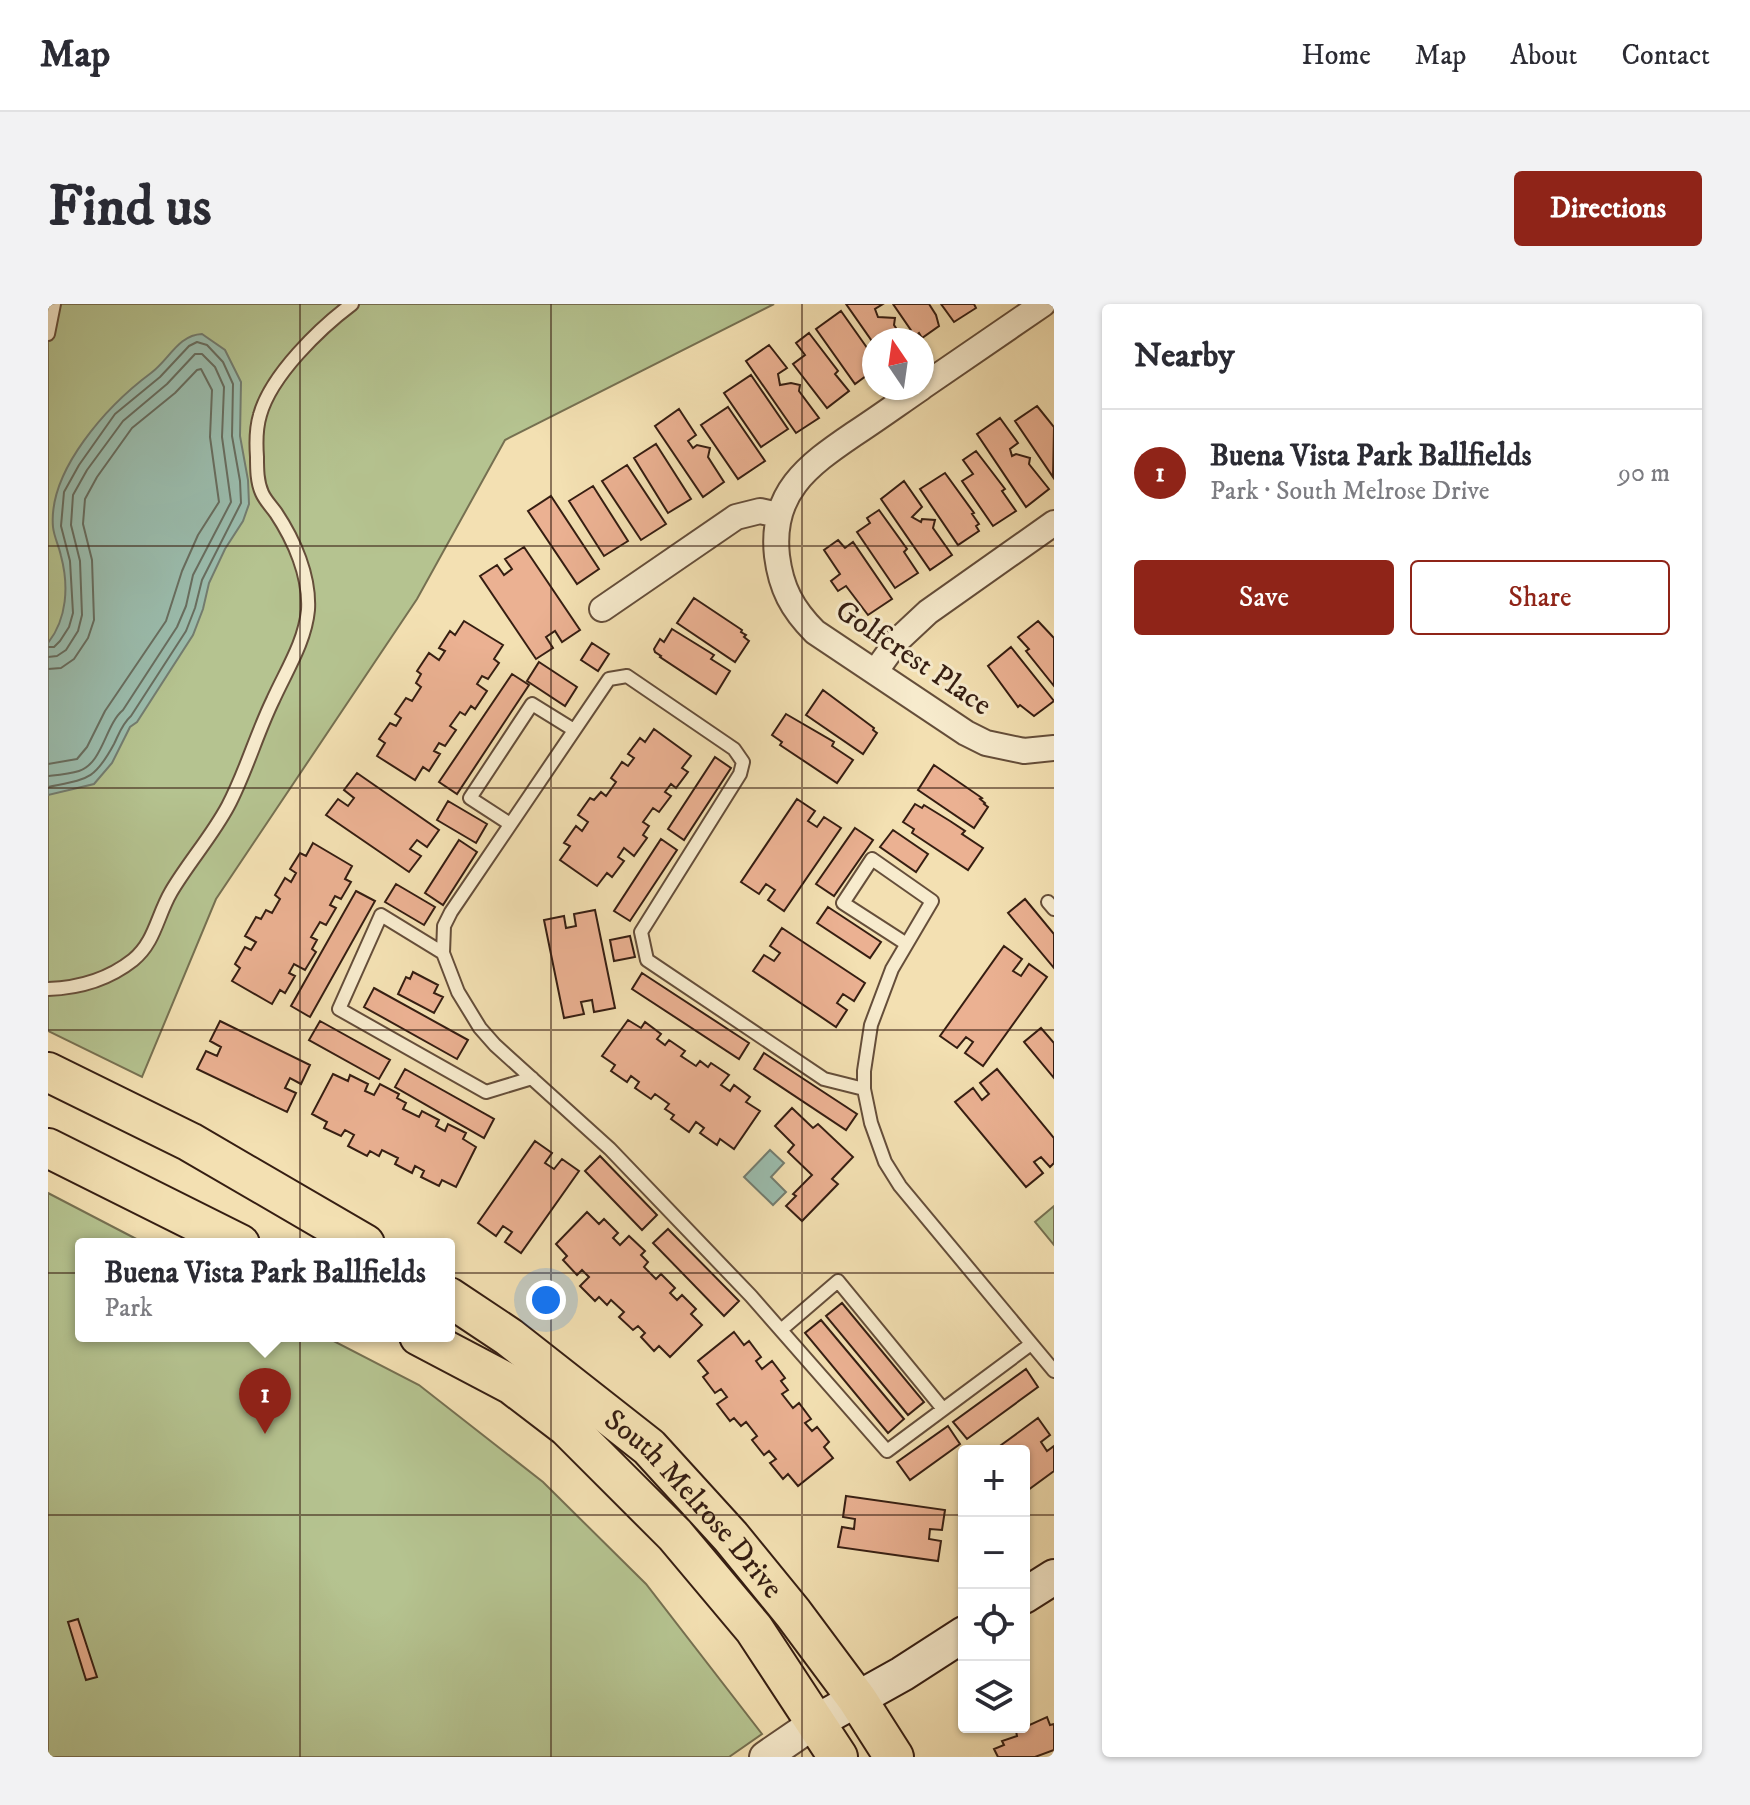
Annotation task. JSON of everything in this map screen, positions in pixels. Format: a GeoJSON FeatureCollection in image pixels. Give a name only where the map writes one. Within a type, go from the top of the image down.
{"type":"FeatureCollection","features":[{"type":"Feature","properties":{"kind":"main road"},"geometry":{"type":"LineString","coordinates":[[48,1072],[190,1142],[355,1238]]}},
{"type":"Feature","properties":{"kind":"main road"},"geometry":{"type":"LineString","coordinates":[[48,1148],[228,1238]]}},
{"type":"Feature","properties":{"kind":"main road","name":"South Melrose Drive"},"geometry":{"type":"LineString","coordinates":[[455,1301],[509,1337],[649,1447],[731,1537],[793,1613],[857,1699],[894,1757]]}},
{"type":"Feature","properties":{"kind":"main road","name":"South Melrose Drive"},"geometry":{"type":"LineString","coordinates":[[430,1342],[512,1385],[567,1427],[675,1535],[754,1629],[838,1757]]}},
{"type":"Feature","properties":{"kind":"main road"},"geometry":{"type":"LineString","coordinates":[[1030,1592],[1054,1577]]}},
{"type":"Feature","properties":{"kind":"main road"},"geometry":{"type":"LineString","coordinates":[[816,1722],[958,1638]]}},
{"type":"Feature","properties":{"kind":"street","name":"Golfcrest Place"},"geometry":{"type":"LineString","coordinates":[[934,380],[1043,304]]}},
{"type":"Feature","properties":{"kind":"street","name":"Golfcrest Place"},"geometry":{"type":"LineString","coordinates":[[905,400],[807,468],[785,498],[778,515],[778,565],[791,604],[815,632],[966,733],[986,743],[1024,751],[1054,748]]}},
{"type":"Feature","properties":{"kind":"street"},"geometry":{"type":"LineString","coordinates":[[602,609],[736,517],[760,511],[778,515]]}},
{"type":"Feature","properties":{"kind":"street"},"geometry":{"type":"LineString","coordinates":[[875,672],[898,640],[928,612],[1054,523]]}},
{"type":"Feature","properties":{"kind":"street"},"geometry":{"type":"LineString","coordinates":[[765,1757],[816,1722]]}},
{"type":"Feature","properties":{"kind":"lane"},"geometry":{"type":"LineString","coordinates":[[48,334],[54,304]]}},
{"type":"Feature","properties":{"kind":"lane"},"geometry":{"type":"LineString","coordinates":[[48,989],[74,987],[113,973],[133,960],[146,946],[172,890],[225,811],[240,782],[258,733],[306,628],[308,607],[307,588],[296,550],[261,491],[256,444],[259,415],[290,365],[330,321],[352,304]]}},
{"type":"Feature","properties":{"kind":"lane"},"geometry":{"type":"LineString","coordinates":[[864,1089],[824,1079],[647,960],[641,932],[740,774],[742,757],[627,676],[609,679],[444,926],[443,953],[458,992],[480,1028],[610,1149],[781,1330],[887,1451],[1031,1344]]}},
{"type":"Feature","properties":{"kind":"lane"},"geometry":{"type":"LineString","coordinates":[[510,824],[470,798],[532,704],[574,730]]}},
{"type":"Feature","properties":{"kind":"lane"},"geometry":{"type":"LineString","coordinates":[[905,943],[843,903],[872,859],[932,901],[905,943],[880,995],[871,1025],[865,1050],[864,1089],[875,1137],[891,1174],[1054,1371]]}},
{"type":"Feature","properties":{"kind":"lane"},"geometry":{"type":"LineString","coordinates":[[443,953],[381,915],[339,1009],[486,1092],[532,1078]]}},
{"type":"Feature","properties":{"kind":"lane"},"geometry":{"type":"LineString","coordinates":[[781,1330],[838,1281],[943,1409]]}},
{"type":"Feature","properties":{"kind":"green space"},"geometry":{"type":"Polygon","coordinates":[[[48,304],[774,304],[505,440],[417,599],[216,899],[142,1077],[48,1031],[48,304]]]}},
{"type":"Feature","properties":{"kind":"green space"},"geometry":{"type":"Polygon","coordinates":[[[48,1193],[134,1238],[75,1238],[75,1342],[336,1342],[419,1385],[543,1482],[646,1584],[762,1734],[729,1757],[48,1757],[48,1193]]]}},
{"type":"Feature","properties":{"kind":"green space"},"geometry":{"type":"Polygon","coordinates":[[[1054,1206],[1054,1245],[1035,1222],[1054,1206]]]}},
{"type":"Feature","properties":{"kind":"water"},"geometry":{"type":"Polygon","coordinates":[[[202,334],[225,350],[241,382],[240,436],[249,504],[209,583],[193,635],[137,722],[130,727],[112,763],[94,784],[48,795],[48,643],[59,624],[65,602],[64,567],[53,527],[54,505],[60,483],[84,441],[117,403],[180,343],[202,334]]]}},
{"type":"Feature","properties":{"kind":"water"},"geometry":{"type":"Polygon","coordinates":[[[770,1150],[784,1163],[771,1177],[786,1192],[773,1205],[744,1177],[770,1150]]]}},
{"type":"Feature","properties":{"kind":"building"},"geometry":{"type":"Polygon","coordinates":[[[846,304],[883,304],[875,309],[878,317],[895,318],[896,328],[863,328],[846,304]]]}},
{"type":"Feature","properties":{"kind":"building"},"geometry":{"type":"Polygon","coordinates":[[[893,304],[929,304],[939,326],[934,330],[910,328],[893,304]]]}},
{"type":"Feature","properties":{"kind":"building"},"geometry":{"type":"Polygon","coordinates":[[[941,304],[974,304],[976,308],[954,322],[941,304]]]}},
{"type":"Feature","properties":{"kind":"building"},"geometry":{"type":"Polygon","coordinates":[[[841,311],[862,341],[862,379],[855,384],[816,329],[841,311]]]}},
{"type":"Feature","properties":{"kind":"building"},"geometry":{"type":"Polygon","coordinates":[[[809,333],[849,391],[827,408],[793,364],[805,355],[796,343],[809,333]]]}},
{"type":"Feature","properties":{"kind":"building"},"geometry":{"type":"Polygon","coordinates":[[[769,345],[787,368],[778,374],[780,385],[800,385],[799,391],[819,418],[796,433],[746,361],[769,345]]]}},
{"type":"Feature","properties":{"kind":"building"},"geometry":{"type":"Polygon","coordinates":[[[751,375],[788,429],[761,447],[724,393],[751,375]]]}},
{"type":"Feature","properties":{"kind":"building"},"geometry":{"type":"Polygon","coordinates":[[[1037,406],[1054,427],[1053,477],[1015,421],[1037,406]]]}},
{"type":"Feature","properties":{"kind":"building"},"geometry":{"type":"Polygon","coordinates":[[[728,407],[765,461],[738,479],[701,425],[728,407]]]}},
{"type":"Feature","properties":{"kind":"building"},"geometry":{"type":"Polygon","coordinates":[[[679,409],[696,435],[688,441],[693,448],[697,445],[710,448],[708,457],[724,482],[703,497],[655,426],[679,409]]]}},
{"type":"Feature","properties":{"kind":"building"},"geometry":{"type":"Polygon","coordinates":[[[1000,418],[1018,443],[1010,449],[1012,456],[1016,454],[1030,458],[1029,464],[1049,489],[1026,507],[977,434],[1000,418]]]}},
{"type":"Feature","properties":{"kind":"building"},"geometry":{"type":"Polygon","coordinates":[[[656,444],[691,499],[668,513],[634,458],[656,444]]]}},
{"type":"Feature","properties":{"kind":"building"},"geometry":{"type":"Polygon","coordinates":[[[976,451],[1005,489],[1002,491],[1016,511],[993,526],[962,481],[973,474],[963,460],[976,451]]]}},
{"type":"Feature","properties":{"kind":"building"},"geometry":{"type":"Polygon","coordinates":[[[627,465],[666,524],[641,540],[602,481],[627,465]]]}},
{"type":"Feature","properties":{"kind":"building"},"geometry":{"type":"Polygon","coordinates":[[[945,473],[979,524],[976,526],[979,531],[958,545],[920,489],[945,473]]]}},
{"type":"Feature","properties":{"kind":"building"},"geometry":{"type":"Polygon","coordinates":[[[904,481],[922,507],[912,517],[921,522],[922,519],[935,520],[933,528],[952,555],[930,570],[881,499],[904,481]]]}},
{"type":"Feature","properties":{"kind":"building"},"geometry":{"type":"Polygon","coordinates":[[[593,486],[628,541],[604,556],[569,501],[593,486]]]}},
{"type":"Feature","properties":{"kind":"building"},"geometry":{"type":"Polygon","coordinates":[[[551,496],[599,569],[577,584],[528,511],[551,496]]]}},
{"type":"Feature","properties":{"kind":"building"},"geometry":{"type":"Polygon","coordinates":[[[879,510],[907,549],[904,552],[918,573],[895,588],[857,532],[870,523],[867,518],[879,510]]]}},
{"type":"Feature","properties":{"kind":"building"},"geometry":{"type":"Polygon","coordinates":[[[838,540],[845,548],[853,542],[892,599],[868,615],[846,586],[838,591],[831,581],[840,574],[824,550],[838,540]]]}},
{"type":"Feature","properties":{"kind":"building"},"geometry":{"type":"Polygon","coordinates":[[[524,547],[580,630],[562,642],[555,631],[546,637],[553,648],[536,659],[480,576],[497,565],[504,575],[512,569],[505,559],[524,547]]]}},
{"type":"Feature","properties":{"kind":"building"},"geometry":{"type":"Polygon","coordinates":[[[694,598],[746,635],[744,637],[749,641],[735,662],[677,623],[694,598]]]}},
{"type":"Feature","properties":{"kind":"building"},"geometry":{"type":"Polygon","coordinates":[[[464,621],[503,645],[494,659],[499,663],[488,679],[482,676],[477,684],[487,691],[475,709],[471,706],[465,715],[460,712],[450,726],[456,730],[445,746],[439,743],[434,751],[440,754],[429,771],[423,767],[415,780],[377,756],[385,743],[379,739],[390,723],[396,726],[401,718],[395,714],[406,698],[412,701],[421,687],[416,683],[421,674],[417,671],[429,653],[439,660],[445,651],[439,648],[450,631],[455,635],[464,621]]]}},
{"type":"Feature","properties":{"kind":"building"},"geometry":{"type":"Polygon","coordinates":[[[1038,621],[1054,638],[1054,686],[1018,637],[1038,621]]]}},
{"type":"Feature","properties":{"kind":"building"},"geometry":{"type":"Polygon","coordinates":[[[672,629],[714,655],[711,659],[730,671],[716,694],[655,652],[660,639],[664,642],[672,629]]]}},
{"type":"Feature","properties":{"kind":"building"},"geometry":{"type":"Polygon","coordinates":[[[592,643],[609,654],[598,671],[581,660],[592,643]]]}},
{"type":"Feature","properties":{"kind":"building"},"geometry":{"type":"Polygon","coordinates":[[[1011,647],[1054,701],[1034,716],[1020,705],[1018,707],[988,666],[1011,647]]]}},
{"type":"Feature","properties":{"kind":"building"},"geometry":{"type":"Polygon","coordinates":[[[539,662],[577,687],[565,706],[527,681],[539,662]]]}},
{"type":"Feature","properties":{"kind":"building"},"geometry":{"type":"Polygon","coordinates":[[[512,674],[529,685],[457,794],[439,782],[512,674]]]}},
{"type":"Feature","properties":{"kind":"building"},"geometry":{"type":"Polygon","coordinates":[[[823,690],[874,728],[877,733],[863,754],[806,715],[823,690]]]}},
{"type":"Feature","properties":{"kind":"building"},"geometry":{"type":"Polygon","coordinates":[[[786,714],[834,742],[832,746],[853,760],[837,783],[780,745],[782,742],[772,735],[786,714]]]}},
{"type":"Feature","properties":{"kind":"building"},"geometry":{"type":"Polygon","coordinates":[[[654,729],[691,756],[682,768],[688,772],[676,788],[671,784],[665,792],[671,796],[659,812],[653,808],[643,822],[649,826],[643,835],[647,838],[634,856],[624,848],[618,857],[624,861],[612,877],[607,873],[597,886],[560,860],[570,846],[564,843],[576,826],[582,831],[588,822],[578,815],[590,798],[594,800],[601,792],[606,796],[616,782],[611,778],[622,762],[628,766],[634,758],[628,754],[640,738],[645,742],[654,729]]]}},
{"type":"Feature","properties":{"kind":"building"},"geometry":{"type":"Polygon","coordinates":[[[715,757],[731,768],[684,840],[668,829],[715,757]]]}},
{"type":"Feature","properties":{"kind":"building"},"geometry":{"type":"Polygon","coordinates":[[[934,765],[982,798],[988,807],[974,828],[918,790],[934,765]]]}},
{"type":"Feature","properties":{"kind":"building"},"geometry":{"type":"Polygon","coordinates":[[[357,773],[439,830],[427,847],[417,840],[410,849],[421,856],[409,872],[326,815],[338,799],[348,806],[354,798],[344,790],[357,773]]]}},
{"type":"Feature","properties":{"kind":"building"},"geometry":{"type":"Polygon","coordinates":[[[797,799],[815,811],[808,821],[817,827],[824,817],[841,828],[784,911],[768,900],[775,890],[766,884],[759,894],[741,882],[797,799]]]}},
{"type":"Feature","properties":{"kind":"building"},"geometry":{"type":"Polygon","coordinates":[[[448,801],[487,824],[476,843],[437,820],[448,801]]]}},
{"type":"Feature","properties":{"kind":"building"},"geometry":{"type":"Polygon","coordinates":[[[915,804],[922,808],[924,805],[950,821],[965,831],[962,834],[983,848],[968,870],[912,833],[914,829],[903,822],[915,804]]]}},
{"type":"Feature","properties":{"kind":"building"},"geometry":{"type":"Polygon","coordinates":[[[855,828],[873,840],[834,896],[816,884],[855,828]]]}},
{"type":"Feature","properties":{"kind":"building"},"geometry":{"type":"Polygon","coordinates":[[[893,830],[928,854],[916,872],[880,847],[893,830]]]}},
{"type":"Feature","properties":{"kind":"building"},"geometry":{"type":"Polygon","coordinates":[[[661,839],[677,850],[630,921],[614,911],[661,839]]]}},
{"type":"Feature","properties":{"kind":"building"},"geometry":{"type":"Polygon","coordinates":[[[459,840],[477,852],[443,905],[425,893],[459,840]]]}},
{"type":"Feature","properties":{"kind":"building"},"geometry":{"type":"Polygon","coordinates":[[[313,843],[352,866],[345,879],[351,882],[341,899],[335,896],[330,905],[336,908],[326,925],[320,922],[311,937],[317,940],[312,949],[316,952],[305,970],[294,964],[289,973],[295,976],[285,993],[280,990],[272,1004],[232,981],[240,968],[235,964],[245,947],[251,950],[256,942],[245,936],[256,917],[261,919],[266,910],[272,913],[280,899],[275,895],[285,878],[291,882],[296,873],[290,869],[300,853],[306,856],[313,843]]]}},
{"type":"Feature","properties":{"kind":"building"},"geometry":{"type":"Polygon","coordinates":[[[396,884],[435,907],[424,925],[385,902],[396,884]]]}},
{"type":"Feature","properties":{"kind":"building"},"geometry":{"type":"Polygon","coordinates":[[[356,891],[375,901],[310,1017],[291,1006],[356,891]]]}},
{"type":"Feature","properties":{"kind":"building"},"geometry":{"type":"Polygon","coordinates":[[[1025,899],[1054,934],[1054,968],[1008,913],[1025,899]]]}},
{"type":"Feature","properties":{"kind":"building"},"geometry":{"type":"Polygon","coordinates":[[[828,907],[881,942],[870,958],[817,923],[828,907]]]}},
{"type":"Feature","properties":{"kind":"building"},"geometry":{"type":"Polygon","coordinates":[[[595,910],[615,1008],[594,1012],[592,1000],[581,1002],[584,1014],[564,1018],[544,920],[564,916],[566,928],[576,926],[574,914],[595,910]]]}},
{"type":"Feature","properties":{"kind":"building"},"geometry":{"type":"Polygon","coordinates":[[[782,928],[865,983],[854,1001],[843,994],[837,1003],[847,1010],[836,1027],[753,971],[764,955],[774,961],[780,953],[770,946],[782,928]]]}},
{"type":"Feature","properties":{"kind":"building"},"geometry":{"type":"Polygon","coordinates":[[[630,936],[635,957],[614,961],[610,940],[630,936]]]}},
{"type":"Feature","properties":{"kind":"building"},"geometry":{"type":"Polygon","coordinates":[[[1004,946],[1022,959],[1013,971],[1021,976],[1029,964],[1047,977],[983,1066],[965,1053],[973,1042],[966,1037],[957,1048],[940,1036],[1004,946]]]}},
{"type":"Feature","properties":{"kind":"building"},"geometry":{"type":"Polygon","coordinates":[[[413,972],[438,985],[434,993],[443,997],[434,1013],[398,994],[406,977],[410,979],[413,972]]]}},
{"type":"Feature","properties":{"kind":"building"},"geometry":{"type":"Polygon","coordinates":[[[642,973],[749,1043],[739,1059],[632,989],[642,973]]]}},
{"type":"Feature","properties":{"kind":"building"},"geometry":{"type":"Polygon","coordinates":[[[374,988],[468,1040],[457,1059],[364,1007],[374,988]]]}},
{"type":"Feature","properties":{"kind":"building"},"geometry":{"type":"Polygon","coordinates":[[[628,1020],[641,1028],[645,1022],[661,1034],[657,1039],[665,1045],[669,1040],[685,1051],[681,1056],[696,1066],[700,1061],[708,1067],[711,1063],[729,1075],[721,1085],[730,1091],[734,1085],[750,1097],[746,1102],[760,1111],[734,1149],[720,1139],[717,1145],[700,1133],[704,1128],[696,1122],[689,1132],[671,1119],[674,1115],[665,1109],[669,1104],[655,1094],[651,1099],[635,1088],[639,1082],[631,1076],[627,1082],[611,1071],[615,1065],[602,1056],[628,1020]]]}},
{"type":"Feature","properties":{"kind":"building"},"geometry":{"type":"Polygon","coordinates":[[[220,1021],[310,1065],[301,1084],[290,1078],[285,1088],[296,1093],[287,1112],[197,1069],[206,1051],[217,1056],[221,1047],[210,1041],[220,1021]]]}},
{"type":"Feature","properties":{"kind":"building"},"geometry":{"type":"Polygon","coordinates":[[[320,1021],[390,1060],[379,1079],[309,1040],[320,1021]]]}},
{"type":"Feature","properties":{"kind":"building"},"geometry":{"type":"Polygon","coordinates":[[[1041,1028],[1054,1043],[1054,1078],[1024,1042],[1041,1028]]]}},
{"type":"Feature","properties":{"kind":"building"},"geometry":{"type":"Polygon","coordinates":[[[764,1053],[857,1114],[846,1130],[754,1069],[764,1053]]]}},
{"type":"Feature","properties":{"kind":"building"},"geometry":{"type":"Polygon","coordinates":[[[405,1069],[494,1119],[484,1138],[395,1087],[405,1069]]]}},
{"type":"Feature","properties":{"kind":"building"},"geometry":{"type":"Polygon","coordinates":[[[997,1069],[1054,1138],[1054,1163],[1050,1167],[1041,1157],[1034,1162],[1043,1173],[1026,1187],[955,1102],[973,1088],[982,1100],[989,1094],[980,1083],[997,1069]]]}},
{"type":"Feature","properties":{"kind":"building"},"geometry":{"type":"Polygon","coordinates":[[[333,1074],[348,1081],[350,1075],[368,1084],[365,1091],[374,1095],[380,1084],[399,1094],[397,1098],[406,1103],[403,1109],[419,1117],[422,1111],[439,1120],[436,1126],[445,1131],[448,1124],[466,1133],[463,1139],[476,1147],[456,1187],[442,1180],[439,1186],[421,1177],[424,1171],[415,1166],[412,1173],[395,1164],[398,1158],[382,1150],[379,1156],[370,1151],[367,1156],[348,1146],[354,1135],[345,1130],[341,1136],[324,1128],[327,1122],[312,1114],[333,1074]]]}},
{"type":"Feature","properties":{"kind":"building"},"geometry":{"type":"Polygon","coordinates":[[[792,1108],[813,1128],[818,1124],[853,1157],[832,1179],[838,1184],[802,1221],[786,1206],[812,1175],[788,1152],[794,1145],[775,1126],[792,1108]]]}},
{"type":"Feature","properties":{"kind":"building"},"geometry":{"type":"Polygon","coordinates":[[[535,1141],[552,1153],[545,1163],[554,1169],[562,1159],[579,1171],[521,1253],[505,1242],[512,1232],[503,1226],[496,1236],[478,1223],[535,1141]]]}},
{"type":"Feature","properties":{"kind":"building"},"geometry":{"type":"Polygon","coordinates":[[[600,1156],[657,1215],[642,1230],[585,1171],[600,1156]]]}},
{"type":"Feature","properties":{"kind":"building"},"geometry":{"type":"Polygon","coordinates":[[[587,1212],[599,1224],[604,1219],[618,1233],[613,1238],[620,1245],[629,1236],[645,1251],[641,1255],[648,1262],[644,1267],[656,1279],[661,1274],[675,1288],[670,1293],[677,1300],[682,1295],[696,1309],[691,1314],[702,1325],[670,1357],[659,1346],[654,1351],[641,1337],[645,1333],[638,1326],[633,1330],[619,1317],[624,1312],[611,1300],[607,1305],[599,1297],[595,1301],[580,1286],[589,1277],[582,1270],[577,1275],[563,1260],[567,1256],[556,1244],[587,1212]]]}},
{"type":"Feature","properties":{"kind":"building"},"geometry":{"type":"Polygon","coordinates":[[[668,1229],[739,1301],[724,1316],[653,1243],[668,1229]]]}},
{"type":"Feature","properties":{"kind":"building"},"geometry":{"type":"Polygon","coordinates":[[[842,1303],[924,1402],[908,1415],[826,1316],[842,1303]]]}},
{"type":"Feature","properties":{"kind":"building"},"geometry":{"type":"Polygon","coordinates":[[[821,1320],[904,1419],[888,1433],[805,1333],[821,1320]]]}},
{"type":"Feature","properties":{"kind":"building"},"geometry":{"type":"Polygon","coordinates":[[[734,1332],[744,1345],[749,1341],[761,1357],[756,1361],[762,1369],[772,1361],[785,1378],[781,1381],[788,1390],[782,1394],[793,1408],[799,1403],[811,1419],[805,1423],[812,1431],[817,1427],[829,1442],[824,1447],[833,1458],[798,1486],[788,1474],[783,1479],[770,1463],[776,1459],[769,1451],[764,1455],[752,1440],[757,1436],[746,1422],[741,1426],[734,1418],[730,1421],[717,1404],[727,1397],[721,1389],[715,1393],[703,1377],[708,1373],[698,1361],[734,1332]]]}},
{"type":"Feature","properties":{"kind":"building"},"geometry":{"type":"Polygon","coordinates":[[[1026,1369],[1038,1387],[967,1439],[953,1422],[1026,1369]]]}},
{"type":"Feature","properties":{"kind":"building"},"geometry":{"type":"Polygon","coordinates":[[[1038,1418],[1050,1435],[1041,1442],[1047,1451],[1054,1446],[1054,1471],[1030,1489],[1030,1445],[1001,1445],[1038,1418]]]}},
{"type":"Feature","properties":{"kind":"building"},"geometry":{"type":"Polygon","coordinates":[[[948,1426],[960,1444],[910,1480],[897,1462],[948,1426]]]}},
{"type":"Feature","properties":{"kind":"building"},"geometry":{"type":"Polygon","coordinates":[[[846,1496],[945,1510],[942,1530],[930,1529],[929,1539],[941,1541],[938,1561],[838,1547],[842,1527],[854,1529],[855,1519],[843,1517],[846,1496]]]}},
{"type":"Feature","properties":{"kind":"building"},"geometry":{"type":"Polygon","coordinates":[[[78,1619],[97,1677],[86,1680],[68,1622],[78,1619]]]}},
{"type":"Feature","properties":{"kind":"building"},"geometry":{"type":"Polygon","coordinates":[[[1047,1717],[1050,1725],[1054,1724],[1054,1750],[1035,1757],[998,1757],[994,1749],[1004,1745],[1002,1741],[1017,1736],[1016,1733],[1030,1733],[1030,1725],[1047,1717]]]}},
{"type":"Feature","properties":{"kind":"place","name":"Buena Vista Park Ballfields"},"geometry":{"type":"Point","coordinates":[265,1434]}}]}
